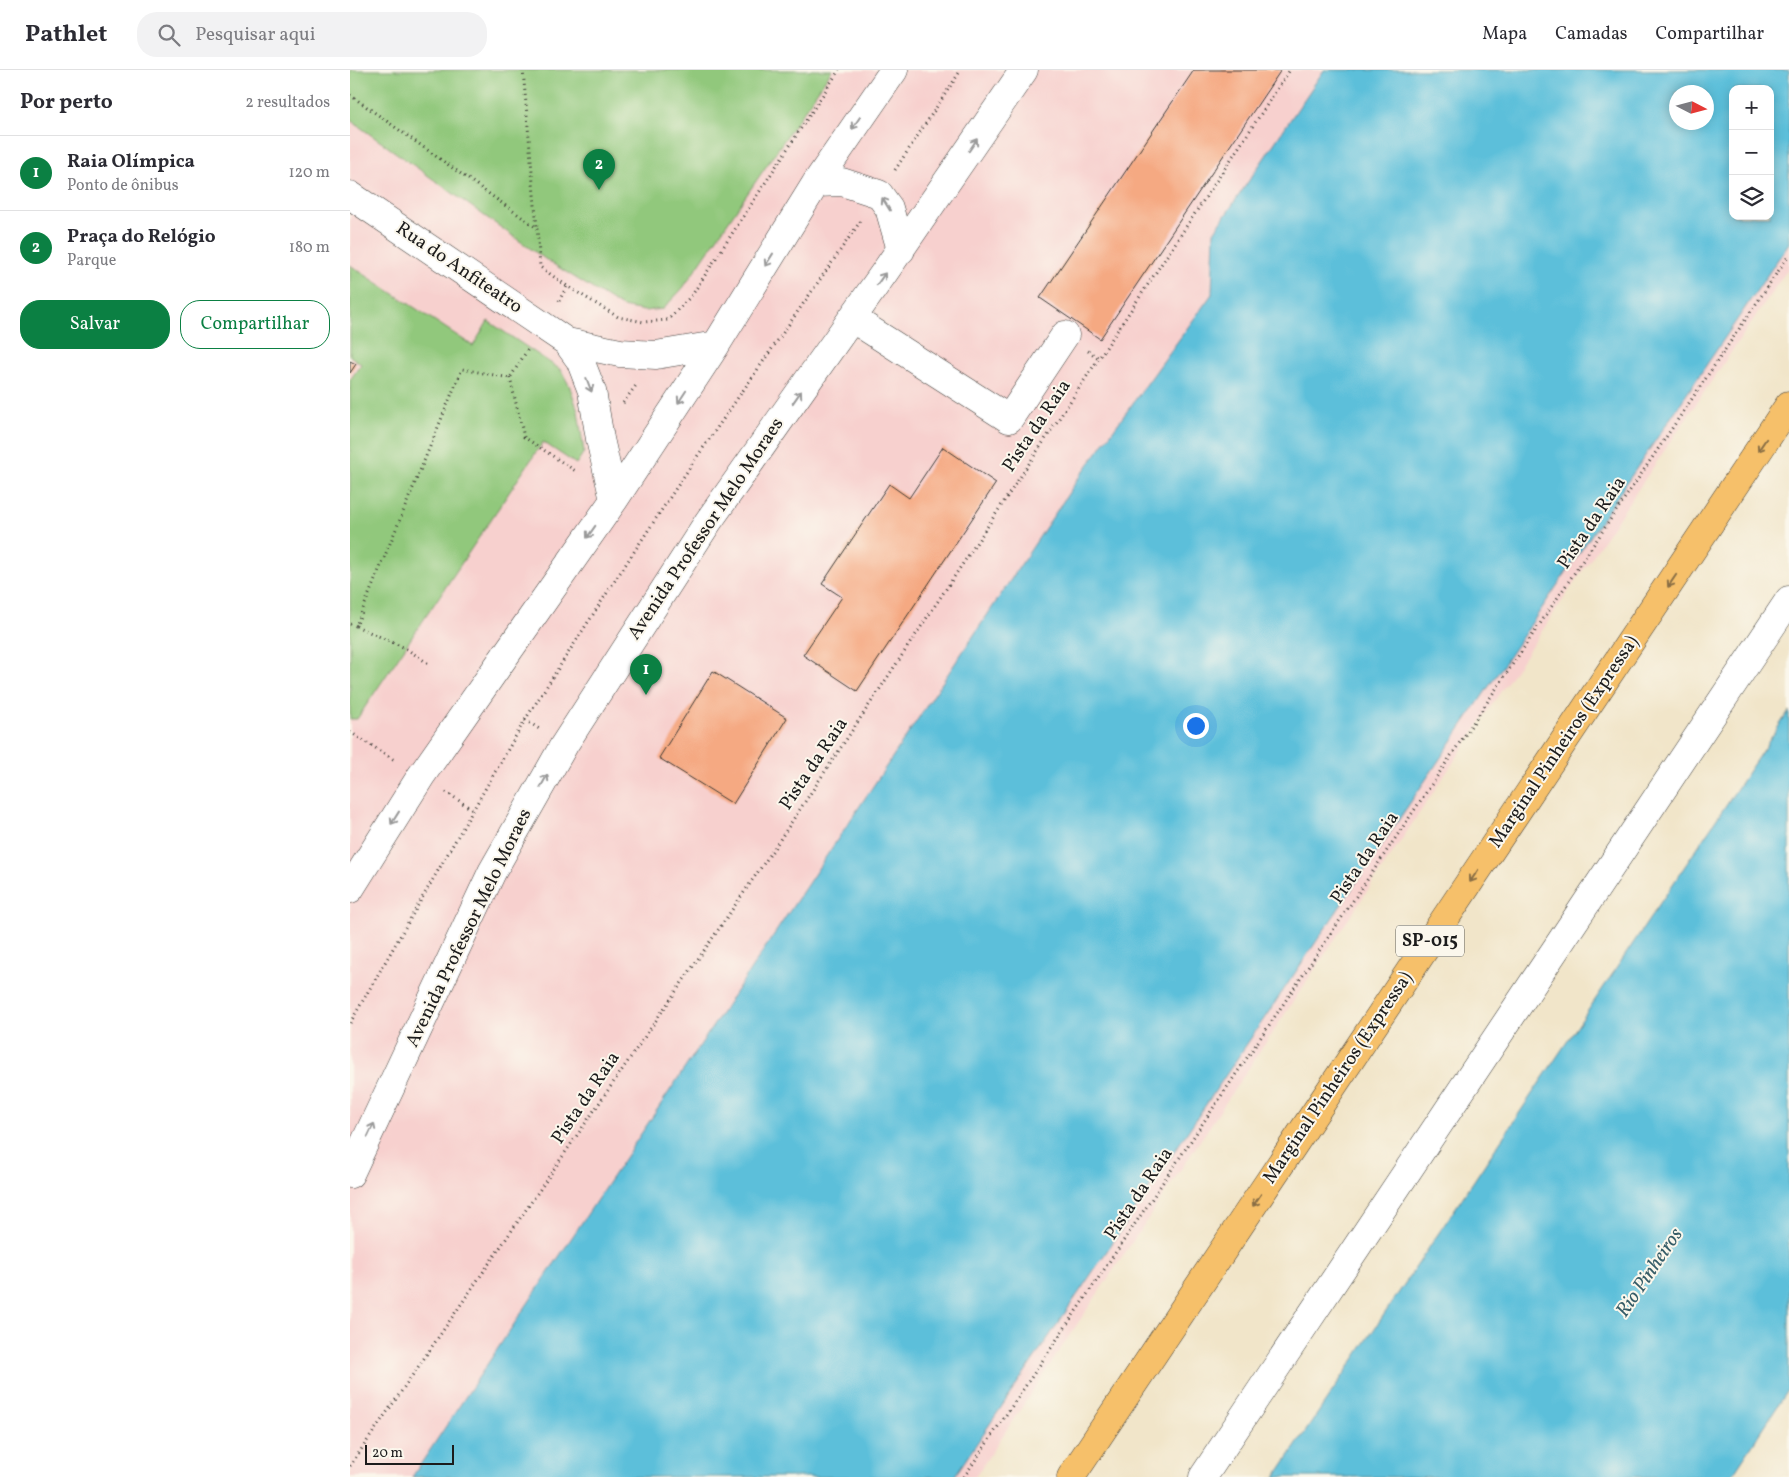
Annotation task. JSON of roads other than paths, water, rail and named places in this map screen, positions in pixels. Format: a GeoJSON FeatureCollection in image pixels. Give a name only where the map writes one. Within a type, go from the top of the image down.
{"type":"FeatureCollection","features":[{"type":"Feature","properties":{"kind":"highway","name":"Marginal Pinheiros (Expressa)"},"geometry":{"type":"LineString","coordinates":[[1071,1477],[1789,405]]}},
{"type":"Feature","properties":{"kind":"street"},"geometry":{"type":"LineString","coordinates":[[350,890],[421,776],[614,500],[716,345],[816,184],[894,70]]}},
{"type":"Feature","properties":{"kind":"street","name":"Avenida Professor Melo Moraes"},"geometry":{"type":"LineString","coordinates":[[350,1174],[492,872],[564,745],[708,522],[901,250],[1024,70]]}},
{"type":"Feature","properties":{"kind":"street"},"geometry":{"type":"LineString","coordinates":[[816,184],[842,182],[879,194],[889,208],[901,250]]}},
{"type":"Feature","properties":{"kind":"street","name":"Rua do Anfiteatro"},"geometry":{"type":"LineString","coordinates":[[350,195],[567,342],[580,360],[592,391],[600,439],[614,500]]}},
{"type":"Feature","properties":{"kind":"street"},"geometry":{"type":"LineString","coordinates":[[853,318],[1009,418],[1065,335]]}},
{"type":"Feature","properties":{"kind":"street","name":"Rua do Anfiteatro"},"geometry":{"type":"LineString","coordinates":[[567,342],[620,353],[656,355],[716,345]]}},
{"type":"Feature","properties":{"kind":"street"},"geometry":{"type":"LineString","coordinates":[[1203,1477],[1789,600]]}},
{"type":"Feature","properties":{"kind":"water"},"geometry":{"type":"Polygon","coordinates":[[[1324,70],[1789,70],[1789,243],[954,1477],[412,1477],[1080,476],[1212,294],[1214,232],[1324,70]]]}},
{"type":"Feature","properties":{"kind":"water","name":"Rio Pinheiros"},"geometry":{"type":"Polygon","coordinates":[[[1789,711],[1789,1389],[1731,1477],[1275,1477],[1789,711]]]}},
{"type":"Feature","properties":{"kind":"place","name":"Praça do Relógio"},"geometry":{"type":"Point","coordinates":[599,190]}},
{"type":"Feature","properties":{"kind":"place","name":"Raia Olímpica"},"geometry":{"type":"Point","coordinates":[646,695]}}]}
